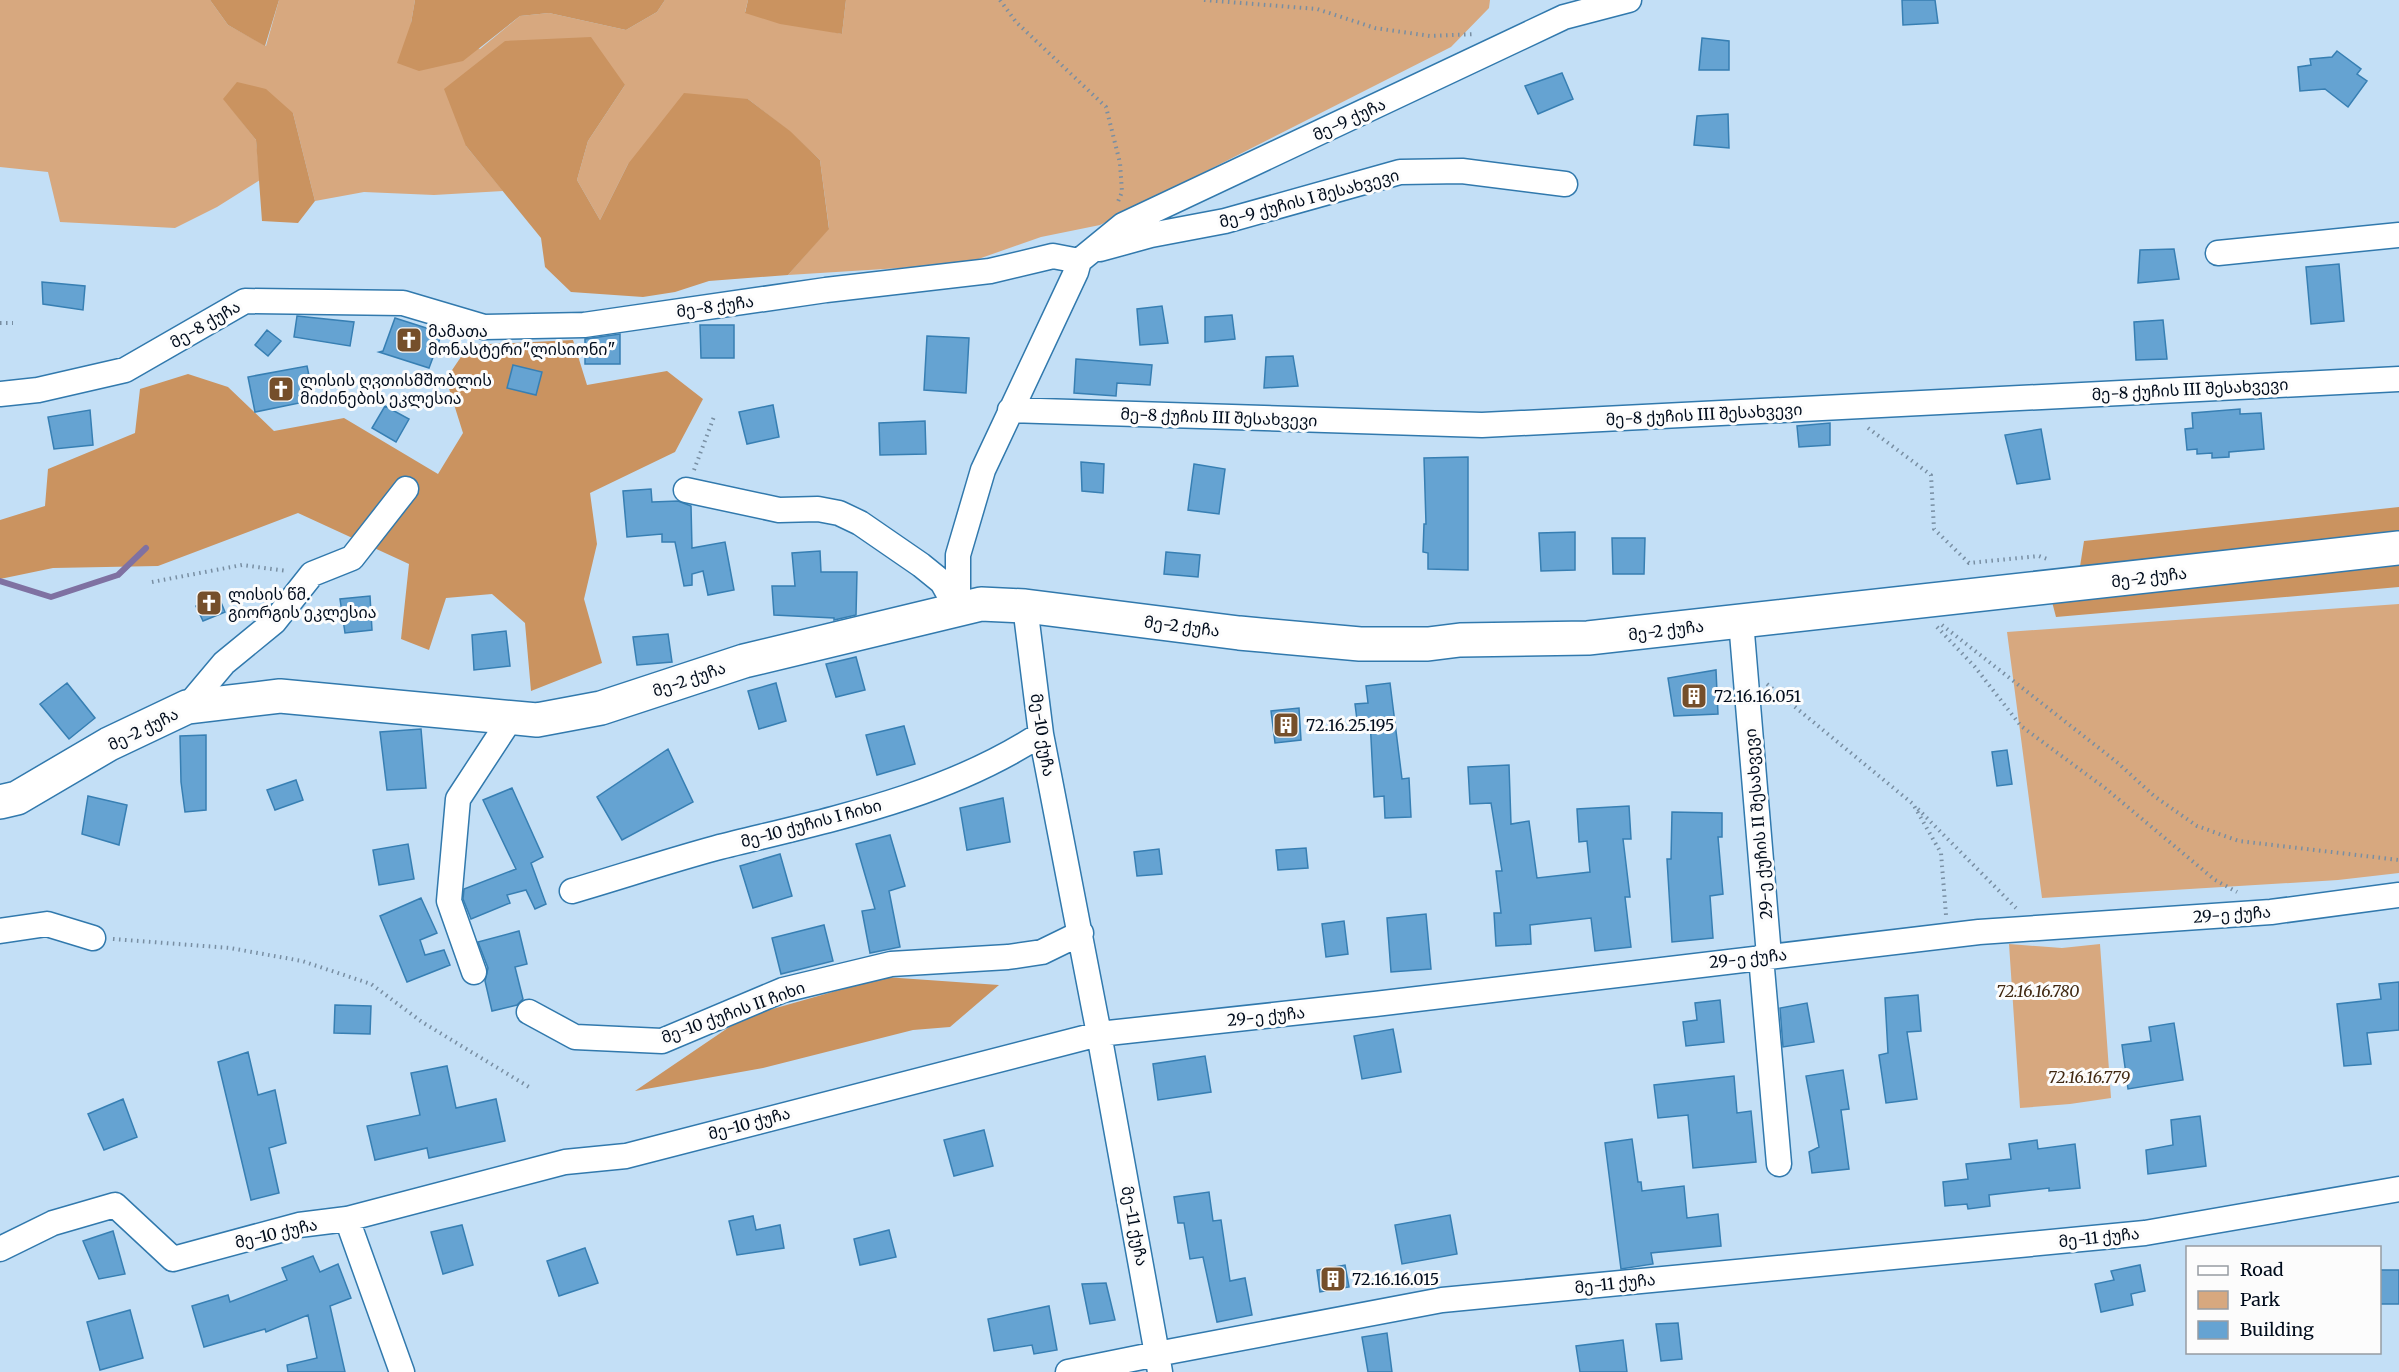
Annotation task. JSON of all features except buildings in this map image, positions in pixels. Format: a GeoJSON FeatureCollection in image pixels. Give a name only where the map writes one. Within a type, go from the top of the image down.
{"type":"FeatureCollection","features":[{"type":"Feature","properties":{"kind":"main road","name":"მე-2 ქუჩა"},"geometry":{"type":"LineString","coordinates":[[0,802],[17,798],[109,744],[187,707],[280,696],[537,720],[601,708],[744,661],[981,604],[1025,606],[1239,633],[1360,644],[1588,638],[2399,548]]}},
{"type":"Feature","properties":{"kind":"street","name":"მე-9 ქუჩა"},"geometry":{"type":"LineString","coordinates":[[1091,251],[1123,225],[1564,17],[1629,0]]}},
{"type":"Feature","properties":{"kind":"street","name":"მე-9 ქუჩის I შესახვევი"},"geometry":{"type":"LineString","coordinates":[[1091,251],[1151,235],[1225,221],[1400,172],[1471,171],[1565,184]]}},
{"type":"Feature","properties":{"kind":"street"},"geometry":{"type":"LineString","coordinates":[[2218,253],[2399,235]]}},
{"type":"Feature","properties":{"kind":"street","name":"მე-8 ქუჩა"},"geometry":{"type":"LineString","coordinates":[[0,394],[38,390],[124,370],[245,301],[403,303],[484,327],[584,325],[826,290],[990,271],[1053,255],[1091,251]]}},
{"type":"Feature","properties":{"kind":"street"},"geometry":{"type":"LineString","coordinates":[[958,609],[958,555],[982,470],[1076,272],[1091,251]]}},
{"type":"Feature","properties":{"kind":"street","name":"მე-8 ქუჩის III შესახვევი"},"geometry":{"type":"LineString","coordinates":[[1010,410],[1482,425],[2399,379]]}},
{"type":"Feature","properties":{"kind":"street"},"geometry":{"type":"LineString","coordinates":[[187,707],[224,663],[274,622],[312,574],[352,558],[406,489]]}},
{"type":"Feature","properties":{"kind":"street"},"geometry":{"type":"LineString","coordinates":[[686,490],[779,510],[818,509],[839,513],[860,523],[942,582],[958,609]]}},
{"type":"Feature","properties":{"kind":"street","name":"მე-10 ქუჩა"},"geometry":{"type":"LineString","coordinates":[[0,1249],[53,1223],[115,1205],[173,1259],[299,1225],[347,1219],[565,1162],[626,1156],[1099,1034],[1041,734],[1025,606]]}},
{"type":"Feature","properties":{"kind":"street","name":"29-ე ქუჩის II შესახვევი"},"geometry":{"type":"LineString","coordinates":[[1741,621],[1779,1164]]}},
{"type":"Feature","properties":{"kind":"street"},"geometry":{"type":"LineString","coordinates":[[474,972],[449,901],[458,799],[511,718]]}},
{"type":"Feature","properties":{"kind":"street","name":"მე-10 ქუჩის I ჩიხი"},"geometry":{"type":"LineString","coordinates":[[572,891],[714,849],[869,809],[934,787],[1006,757],[1041,734]]}},
{"type":"Feature","properties":{"kind":"street","name":"29-ე ქუჩა"},"geometry":{"type":"LineString","coordinates":[[1099,1034],[1386,1003],[1765,956],[2035,928],[2271,912],[2399,894]]}},
{"type":"Feature","properties":{"kind":"street"},"geometry":{"type":"LineString","coordinates":[[0,931],[47,924],[93,938]]}},
{"type":"Feature","properties":{"kind":"street","name":"მე-10 ქუჩის II ჩიხი"},"geometry":{"type":"LineString","coordinates":[[529,1012],[575,1037],[662,1041],[783,990],[891,964],[1008,957],[1042,952],[1081,933]]}},
{"type":"Feature","properties":{"kind":"street","name":"მე-11 ქუჩა"},"geometry":{"type":"LineString","coordinates":[[1099,1034],[1159,1363],[1442,1300],[2145,1233],[2399,1190]]}},
{"type":"Feature","properties":{"kind":"street"},"geometry":{"type":"LineString","coordinates":[[347,1219],[402,1372]]}},
{"type":"Feature","properties":{"kind":"street"},"geometry":{"type":"LineString","coordinates":[[1068,1372],[1159,1363]]}},
{"type":"Feature","properties":{"kind":"path"},"geometry":{"type":"LineString","coordinates":[[1000,0],[1016,22],[1106,107],[1119,155],[1122,192],[1091,251]]}},
{"type":"Feature","properties":{"kind":"path"},"geometry":{"type":"LineString","coordinates":[[1204,0],[1317,9],[1375,28],[1430,36],[1481,34]]}},
{"type":"Feature","properties":{"kind":"path"},"geometry":{"type":"LineString","coordinates":[[0,323],[13,323]]}},
{"type":"Feature","properties":{"kind":"path"},"geometry":{"type":"LineString","coordinates":[[1835,407],[1876,433],[1931,475],[1934,529],[1969,563],[2039,556],[2060,565],[2062,587]]}},
{"type":"Feature","properties":{"kind":"path"},"geometry":{"type":"LineString","coordinates":[[686,490],[715,414]]}},
{"type":"Feature","properties":{"kind":"path"},"geometry":{"type":"LineString","coordinates":[[152,582],[242,565],[312,574]]}},
{"type":"Feature","properties":{"kind":"path"},"geometry":{"type":"LineString","coordinates":[[1914,602],[2118,763],[2154,796],[2197,826],[2239,841],[2399,860]]}},
{"type":"Feature","properties":{"kind":"path"},"geometry":{"type":"LineString","coordinates":[[1914,602],[1975,667],[2021,726],[2114,795],[2215,880],[2271,912]]}},
{"type":"Feature","properties":{"kind":"path"},"geometry":{"type":"LineString","coordinates":[[1761,679],[1913,804],[2035,928]]}},
{"type":"Feature","properties":{"kind":"path"},"geometry":{"type":"LineString","coordinates":[[1913,804],[1941,853],[1947,912],[1945,937]]}},
{"type":"Feature","properties":{"kind":"path"},"geometry":{"type":"LineString","coordinates":[[93,938],[230,948],[302,961],[371,984],[422,1022],[529,1087]]}},
{"type":"Feature","properties":{"kind":"green space"},"geometry":{"type":"Polygon","coordinates":[[[0,0],[210,0],[228,25],[266,46],[279,0],[415,0],[411,23],[480,49],[520,16],[549,13],[626,30],[657,12],[665,0],[748,0],[745,12],[842,34],[846,0],[1490,0],[1489,8],[1451,47],[1100,225],[1041,237],[964,264],[788,275],[829,228],[820,160],[789,131],[748,99],[628,164],[600,220],[577,180],[588,141],[625,85],[466,146],[503,191],[434,195],[364,192],[315,201],[293,113],[224,99],[256,140],[260,180],[217,207],[175,228],[60,222],[48,172],[0,167],[0,0]]]}},
{"type":"Feature","properties":{"kind":"green space"},"geometry":{"type":"Polygon","coordinates":[[[2399,604],[2399,873],[2338,880],[2042,898],[2007,632],[2399,604]]]}},
{"type":"Feature","properties":{"kind":"green space"},"geometry":{"type":"Polygon","coordinates":[[[2009,944],[2062,948],[2100,944],[2111,1098],[2020,1108],[2009,944]]]}},
{"type":"Feature","properties":{"kind":"shaded area"},"geometry":{"type":"Polygon","coordinates":[[[210,0],[279,0],[265,46],[228,25],[210,0]]]}},
{"type":"Feature","properties":{"kind":"shaded area"},"geometry":{"type":"Polygon","coordinates":[[[415,0],[665,0],[657,12],[626,30],[549,13],[520,16],[463,61],[419,71],[397,63],[411,23],[415,0]]]}},
{"type":"Feature","properties":{"kind":"shaded area"},"geometry":{"type":"Polygon","coordinates":[[[748,0],[846,0],[842,34],[780,24],[745,13],[748,0]]]}},
{"type":"Feature","properties":{"kind":"shaded area"},"geometry":{"type":"Polygon","coordinates":[[[591,37],[625,85],[588,141],[577,180],[600,220],[628,164],[684,93],[748,99],[790,131],[820,160],[829,229],[788,275],[709,281],[675,292],[643,297],[571,292],[545,267],[541,238],[466,146],[444,89],[505,41],[591,37]]]}},
{"type":"Feature","properties":{"kind":"shaded area"},"geometry":{"type":"Polygon","coordinates":[[[237,82],[266,89],[293,113],[315,201],[298,223],[262,221],[256,140],[223,99],[237,82]]]}},
{"type":"Feature","properties":{"kind":"shaded area"},"geometry":{"type":"Polygon","coordinates":[[[573,340],[587,385],[667,371],[703,399],[675,452],[590,493],[597,544],[584,599],[602,663],[531,691],[525,623],[492,594],[446,598],[429,650],[401,639],[409,564],[298,513],[158,566],[53,568],[0,579],[0,520],[45,506],[48,469],[135,433],[140,389],[188,374],[228,387],[274,431],[344,418],[438,474],[463,433],[446,379],[469,345],[573,340]]]}},
{"type":"Feature","properties":{"kind":"shaded area"},"geometry":{"type":"Polygon","coordinates":[[[2399,507],[2399,537],[2079,573],[2084,541],[2399,507]]]}},
{"type":"Feature","properties":{"kind":"shaded area"},"geometry":{"type":"Polygon","coordinates":[[[2399,557],[2399,587],[2056,617],[2051,598],[2399,557]]]}},
{"type":"Feature","properties":{"kind":"shaded area"},"geometry":{"type":"Polygon","coordinates":[[[885,977],[999,985],[950,1027],[913,1030],[763,1068],[635,1091],[744,1017],[885,977]]]}},
{"type":"Feature","properties":{"kind":"waterway"},"geometry":{"type":"LineString","coordinates":[[0,581],[51,597],[118,575],[146,548]]}},
{"type":"Feature","properties":{"kind":"place","name":"მამათა მონასტერი\"ლისიონი\""},"geometry":{"type":"Point","coordinates":[409,340]}},
{"type":"Feature","properties":{"kind":"place","name":"ლისის ღვთისმშობლის მიძინების ეკლესია"},"geometry":{"type":"Point","coordinates":[281,389]}},
{"type":"Feature","properties":{"kind":"place","name":"ლისის წმ. გიორგის ეკლესია"},"geometry":{"type":"Point","coordinates":[209,603]}},
{"type":"Feature","properties":{"kind":"place","name":"72.16.16.051"},"geometry":{"type":"Point","coordinates":[1694,696]}},
{"type":"Feature","properties":{"kind":"place","name":"72.16.25.195"},"geometry":{"type":"Point","coordinates":[1286,725]}},
{"type":"Feature","properties":{"kind":"place","name":"72.16.16.015"},"geometry":{"type":"Point","coordinates":[1333,1279]}},
{"type":"Feature","properties":{"kind":"park label","name":"72.16.16.780"},"geometry":{"type":"Point","coordinates":[2038,991]}},
{"type":"Feature","properties":{"kind":"park label","name":"72.16.16.779"},"geometry":{"type":"Point","coordinates":[2089,1077]}}]}
